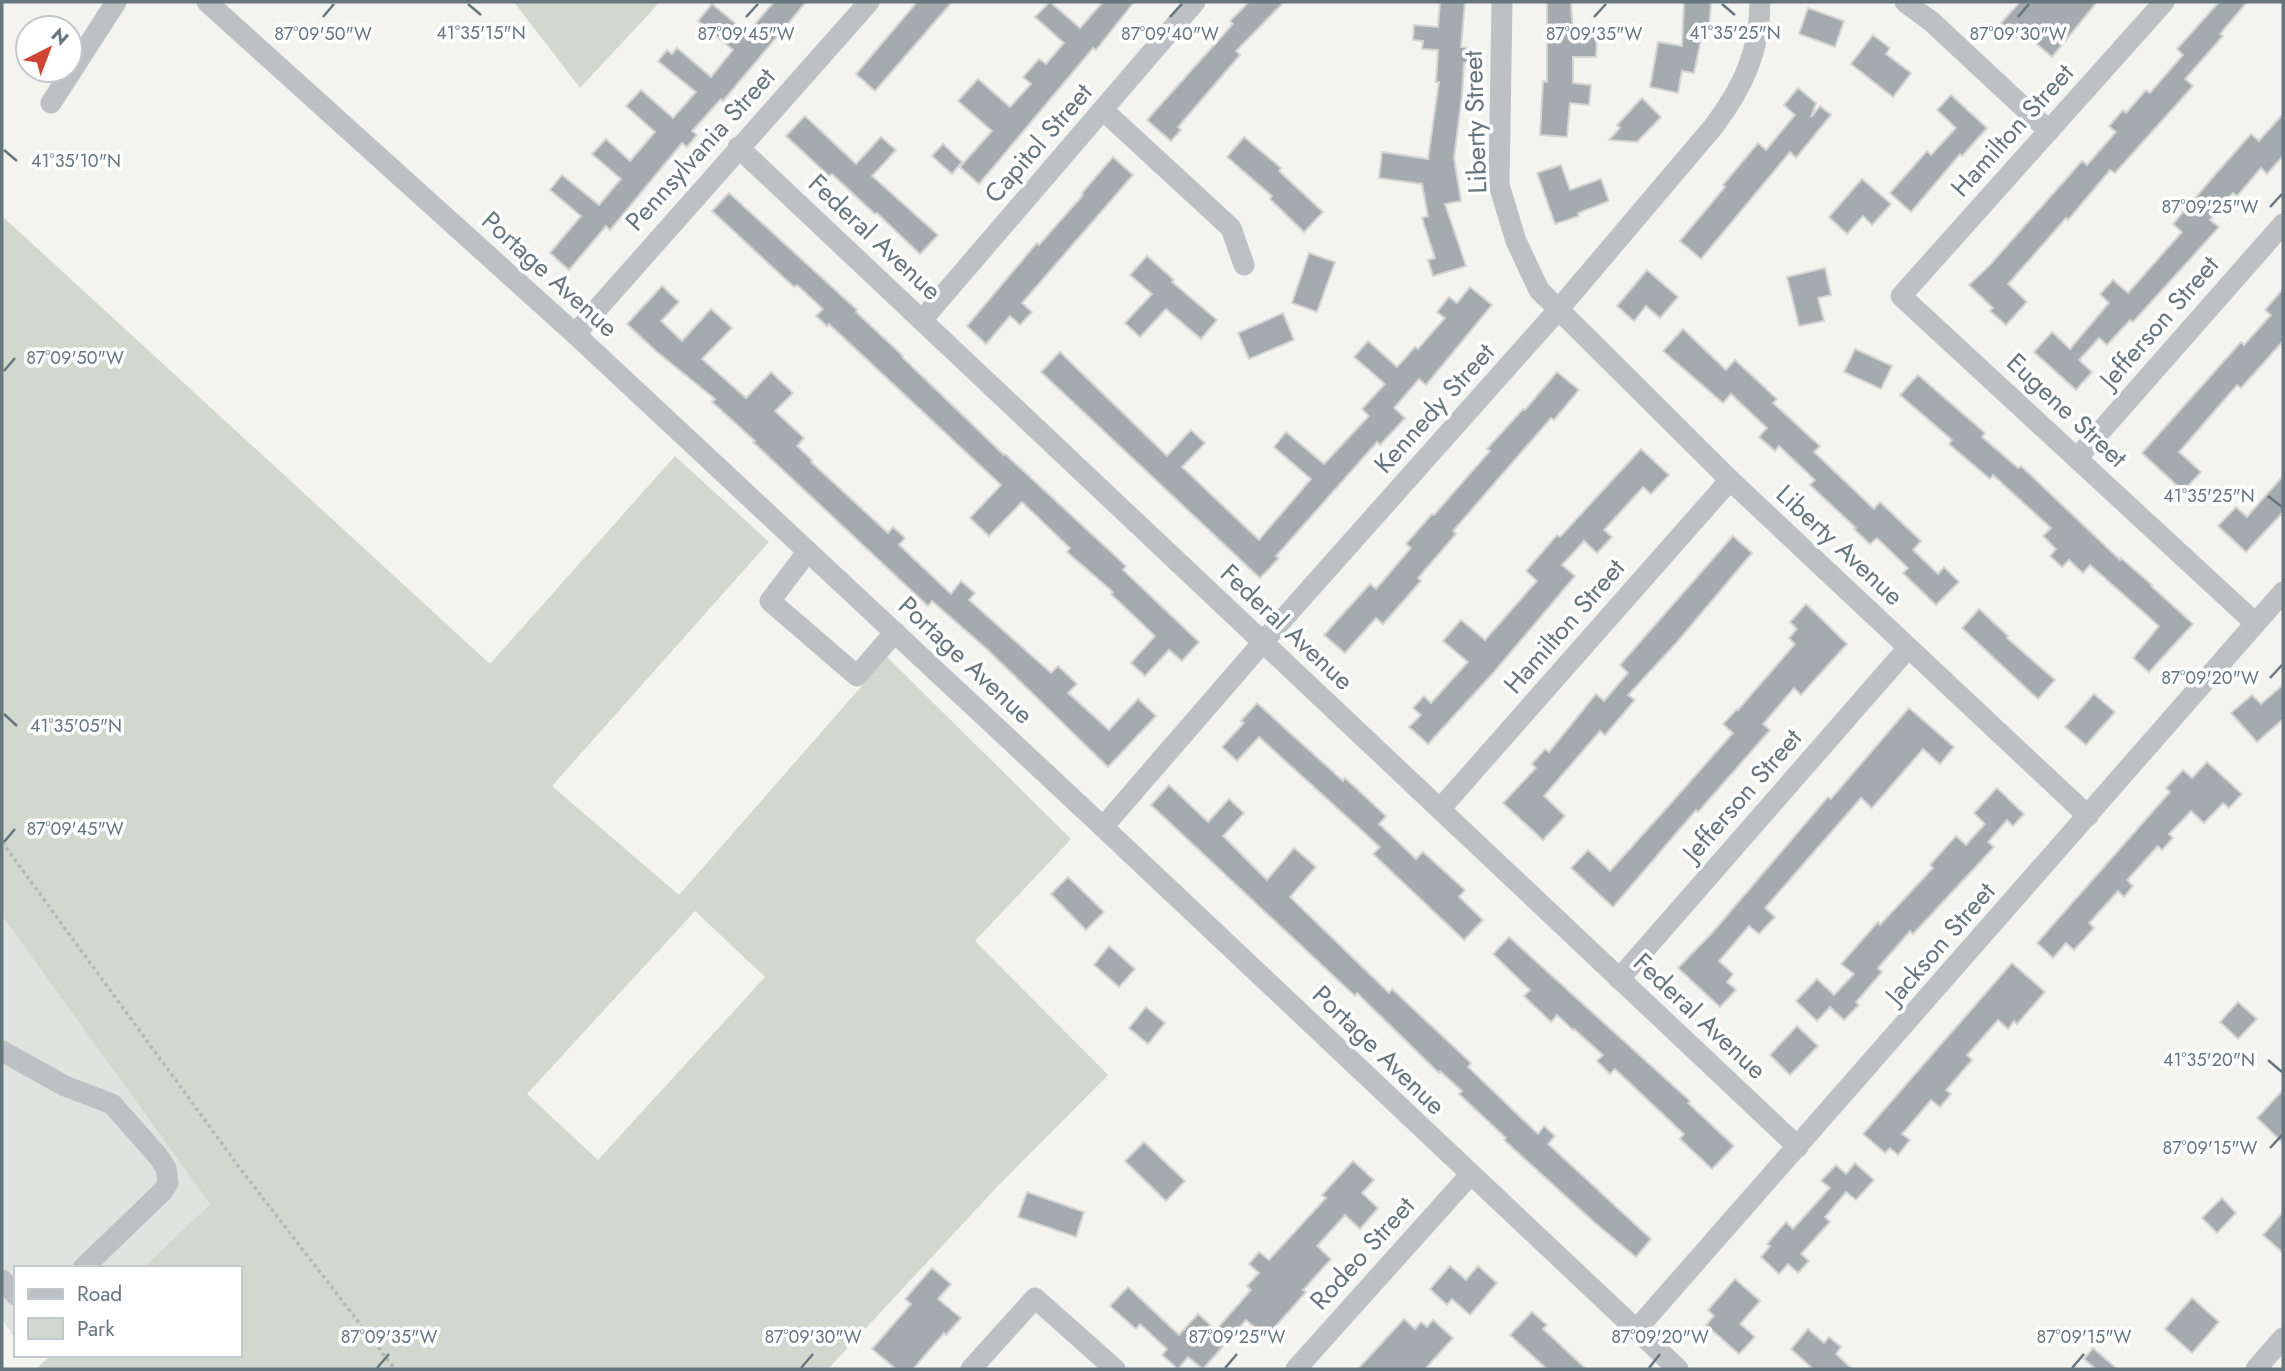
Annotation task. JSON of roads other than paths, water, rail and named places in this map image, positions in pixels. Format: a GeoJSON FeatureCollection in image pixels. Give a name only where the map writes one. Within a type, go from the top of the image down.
{"type":"FeatureCollection","features":[{"type":"Feature","properties":{"kind":"street"},"geometry":{"type":"LineString","coordinates":[[51,103],[117,2]]}},
{"type":"Feature","properties":{"kind":"street","name":"Portage Avenue"},"geometry":{"type":"LineString","coordinates":[[207,2],[575,334],[1678,1369]]}},
{"type":"Feature","properties":{"kind":"street","name":"Pennsylvania Street"},"geometry":{"type":"LineString","coordinates":[[575,334],[869,2]]}},
{"type":"Feature","properties":{"kind":"street","name":"Capitol Street"},"geometry":{"type":"LineString","coordinates":[[922,320],[1195,2]]}},
{"type":"Feature","properties":{"kind":"street","name":"Liberty Street"},"geometry":{"type":"LineString","coordinates":[[1502,2],[1499,185],[1516,241],[1539,290],[1558,310]]}},
{"type":"Feature","properties":{"kind":"street","name":"Kennedy Street"},"geometry":{"type":"LineString","coordinates":[[1103,827],[1263,642],[1558,310],[1735,98],[1749,67],[1760,17],[1760,2]]}},
{"type":"Feature","properties":{"kind":"street"},"geometry":{"type":"LineString","coordinates":[[1906,2],[1932,22],[2049,131]]}},
{"type":"Feature","properties":{"kind":"street","name":"Hamilton Street"},"geometry":{"type":"LineString","coordinates":[[1901,296],[2164,2]]}},
{"type":"Feature","properties":{"kind":"street"},"geometry":{"type":"LineString","coordinates":[[1103,110],[1231,228],[1244,265]]}},
{"type":"Feature","properties":{"kind":"street","name":"Federal Avenue"},"geometry":{"type":"LineString","coordinates":[[738,147],[1798,1147]]}},
{"type":"Feature","properties":{"kind":"street","name":"Jefferson Street"},"geometry":{"type":"LineString","coordinates":[[2077,457],[2283,224]]}},
{"type":"Feature","properties":{"kind":"street","name":"Eugene Street"},"geometry":{"type":"LineString","coordinates":[[1901,296],[2255,624]]}},
{"type":"Feature","properties":{"kind":"street","name":"Liberty Avenue"},"geometry":{"type":"LineString","coordinates":[[1558,310],[1730,480],[2088,816]]}},
{"type":"Feature","properties":{"kind":"street","name":"Hamilton Street"},"geometry":{"type":"LineString","coordinates":[[1440,809],[1730,480]]}},
{"type":"Feature","properties":{"kind":"street"},"geometry":{"type":"LineString","coordinates":[[808,551],[770,601],[857,676],[895,632]]}},
{"type":"Feature","properties":{"kind":"street","name":"Jackson Street"},"geometry":{"type":"LineString","coordinates":[[1636,1330],[2283,592]]}},
{"type":"Feature","properties":{"kind":"street","name":"Jefferson Street"},"geometry":{"type":"LineString","coordinates":[[1619,979],[1908,648]]}},
{"type":"Feature","properties":{"kind":"street"},"geometry":{"type":"LineString","coordinates":[[2,1051],[65,1086],[112,1104],[166,1168],[168,1183],[163,1191],[85,1266]]}},
{"type":"Feature","properties":{"kind":"street","name":"Rodeo Street"},"geometry":{"type":"LineString","coordinates":[[1296,1369],[1470,1175]]}},
{"type":"Feature","properties":{"kind":"street"},"geometry":{"type":"LineString","coordinates":[[2,1280],[14,1293]]}},
{"type":"Feature","properties":{"kind":"street"},"geometry":{"type":"LineString","coordinates":[[971,1369],[1035,1298],[1115,1369]]}},
{"type":"Feature","properties":{"kind":"street"},"geometry":{"type":"LineString","coordinates":[[2256,1369],[2283,1338]]}}]}
